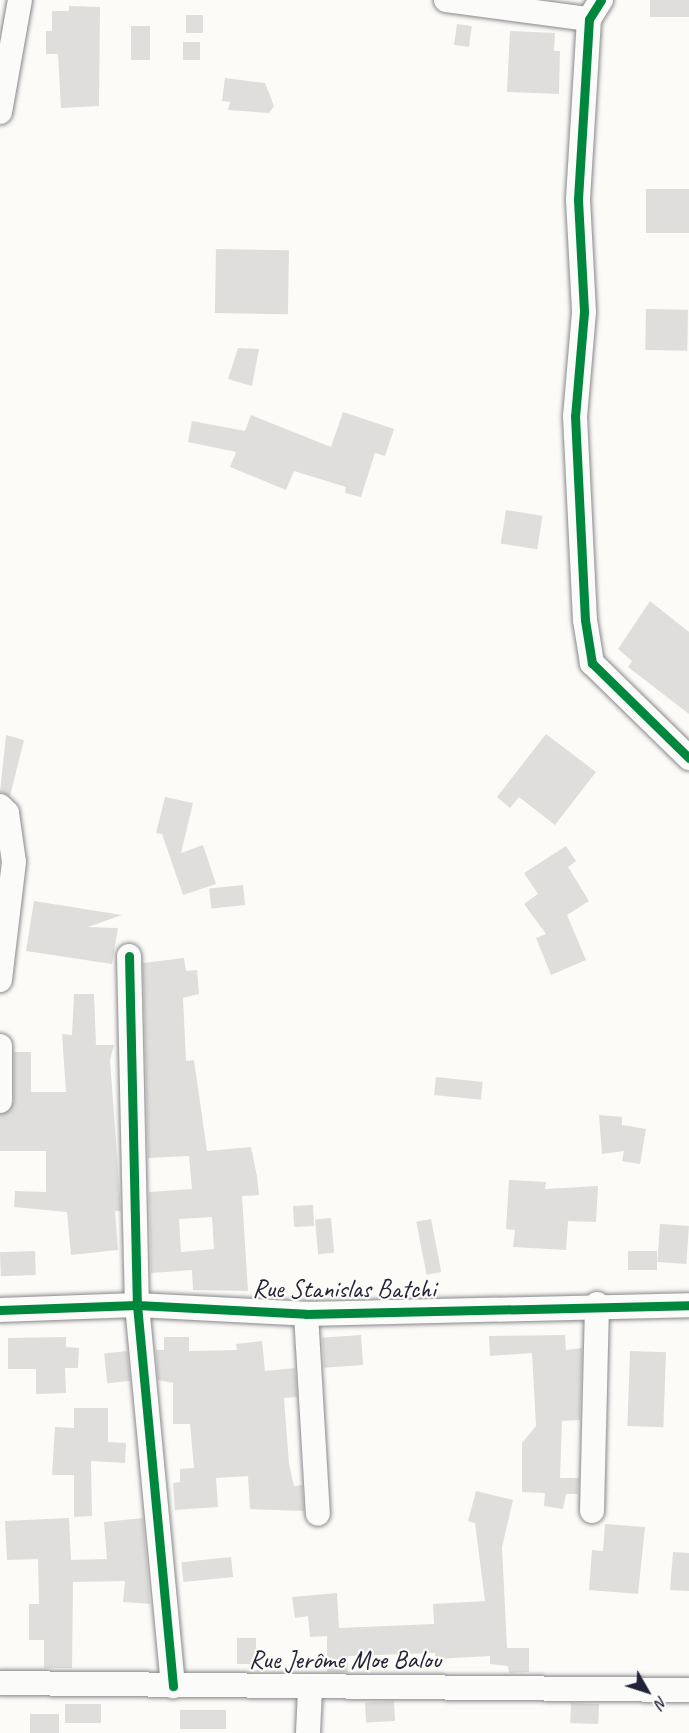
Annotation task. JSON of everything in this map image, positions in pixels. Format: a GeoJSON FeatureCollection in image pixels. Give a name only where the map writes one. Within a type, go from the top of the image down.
{"type":"FeatureCollection","features":[{"type":"Feature","properties":{"kind":"street"},"geometry":{"type":"LineString","coordinates":[[0,112],[20,0]]}},
{"type":"Feature","properties":{"kind":"street"},"geometry":{"type":"LineString","coordinates":[[446,0],[595,10],[578,200],[584,312],[575,416],[585,620],[592,663],[689,758]]}},
{"type":"Feature","properties":{"kind":"street"},"geometry":{"type":"LineString","coordinates":[[0,806],[7,813],[14,862],[0,980]]}},
{"type":"Feature","properties":{"kind":"street"},"geometry":{"type":"LineString","coordinates":[[129,956],[137,1305],[173,1686]]}},
{"type":"Feature","properties":{"kind":"street"},"geometry":{"type":"LineString","coordinates":[[0,1046],[0,1101]]}},
{"type":"Feature","properties":{"kind":"street"},"geometry":{"type":"LineString","coordinates":[[592,1511],[597,1304]]}},
{"type":"Feature","properties":{"kind":"street","name":"Rue Stanislas Batchi"},"geometry":{"type":"LineString","coordinates":[[0,1310],[137,1305],[306,1314],[597,1304],[689,1305]]}},
{"type":"Feature","properties":{"kind":"street"},"geometry":{"type":"LineString","coordinates":[[306,1314],[318,1514]]}},
{"type":"Feature","properties":{"kind":"street","name":"Rue Jerôme Moe Balou"},"geometry":{"type":"LineString","coordinates":[[0,1683],[310,1689],[689,1689]]}},
{"type":"Feature","properties":{"kind":"street"},"geometry":{"type":"LineString","coordinates":[[308,1733],[310,1689]]}},
{"type":"Feature","properties":{"kind":"building"},"geometry":{"type":"Polygon","coordinates":[[[650,0],[689,0],[689,17],[650,17],[650,0]]]}},
{"type":"Feature","properties":{"kind":"building"},"geometry":{"type":"Polygon","coordinates":[[[69,6],[100,7],[99,106],[61,108],[58,54],[46,54],[46,31],[52,31],[52,11],[69,11],[69,6]]]}},
{"type":"Feature","properties":{"kind":"building"},"geometry":{"type":"Polygon","coordinates":[[[186,15],[203,15],[203,33],[186,33],[186,15]]]}},
{"type":"Feature","properties":{"kind":"building"},"geometry":{"type":"Polygon","coordinates":[[[457,24],[472,26],[469,47],[454,45],[457,24]]]}},
{"type":"Feature","properties":{"kind":"building"},"geometry":{"type":"Polygon","coordinates":[[[131,26],[150,26],[150,60],[131,60],[131,26]]]}},
{"type":"Feature","properties":{"kind":"building"},"geometry":{"type":"Polygon","coordinates":[[[510,31],[555,33],[554,51],[560,51],[559,94],[507,92],[510,31]]]}},
{"type":"Feature","properties":{"kind":"building"},"geometry":{"type":"Polygon","coordinates":[[[183,42],[200,42],[200,60],[183,60],[183,42]]]}},
{"type":"Feature","properties":{"kind":"building"},"geometry":{"type":"Polygon","coordinates":[[[225,78],[265,83],[274,106],[269,113],[228,110],[230,102],[222,101],[225,78]]]}},
{"type":"Feature","properties":{"kind":"building"},"geometry":{"type":"Polygon","coordinates":[[[646,189],[689,189],[689,233],[646,233],[646,189]]]}},
{"type":"Feature","properties":{"kind":"building"},"geometry":{"type":"Polygon","coordinates":[[[216,249],[289,250],[288,314],[215,313],[216,249]]]}},
{"type":"Feature","properties":{"kind":"building"},"geometry":{"type":"Polygon","coordinates":[[[646,309],[688,310],[687,351],[645,350],[646,309]]]}},
{"type":"Feature","properties":{"kind":"building"},"geometry":{"type":"Polygon","coordinates":[[[238,348],[259,349],[252,386],[228,379],[238,348]]]}},
{"type":"Feature","properties":{"kind":"building"},"geometry":{"type":"Polygon","coordinates":[[[343,412],[394,429],[385,456],[375,453],[361,497],[345,493],[346,487],[294,471],[286,490],[230,467],[236,452],[188,442],[192,421],[245,431],[251,415],[331,447],[343,412]]]}},
{"type":"Feature","properties":{"kind":"building"},"geometry":{"type":"Polygon","coordinates":[[[506,510],[543,516],[537,549],[501,544],[506,510]]]}},
{"type":"Feature","properties":{"kind":"building"},"geometry":{"type":"Polygon","coordinates":[[[650,601],[689,632],[689,714],[628,667],[632,661],[618,649],[650,601]]]}},
{"type":"Feature","properties":{"kind":"building"},"geometry":{"type":"Polygon","coordinates":[[[546,734],[596,772],[555,825],[519,797],[510,808],[497,797],[546,734]]]}},
{"type":"Feature","properties":{"kind":"building"},"geometry":{"type":"Polygon","coordinates":[[[6,735],[24,740],[10,796],[0,792],[6,735]]]}},
{"type":"Feature","properties":{"kind":"building"},"geometry":{"type":"Polygon","coordinates":[[[165,797],[193,803],[181,853],[203,845],[216,884],[183,895],[162,834],[156,833],[165,797]]]}},
{"type":"Feature","properties":{"kind":"building"},"geometry":{"type":"Polygon","coordinates":[[[566,846],[576,861],[568,867],[589,901],[567,915],[586,960],[551,975],[536,938],[546,934],[524,904],[538,894],[524,873],[566,846]]]}},
{"type":"Feature","properties":{"kind":"building"},"geometry":{"type":"Polygon","coordinates":[[[243,885],[245,905],[211,908],[209,889],[243,885]]]}},
{"type":"Feature","properties":{"kind":"building"},"geometry":{"type":"Polygon","coordinates":[[[34,901],[122,915],[88,927],[118,928],[112,964],[26,951],[34,901]]]}},
{"type":"Feature","properties":{"kind":"building"},"geometry":{"type":"Polygon","coordinates":[[[184,958],[186,971],[197,970],[199,994],[183,998],[186,1061],[194,1060],[207,1151],[251,1147],[257,1176],[259,1195],[242,1196],[248,1291],[193,1290],[192,1270],[151,1273],[149,1192],[192,1189],[189,1156],[148,1158],[143,963],[184,958]],[[212,1217],[179,1219],[181,1252],[214,1249],[212,1217]]]}},
{"type":"Feature","properties":{"kind":"building"},"geometry":{"type":"Polygon","coordinates":[[[74,994],[94,994],[96,1045],[114,1045],[110,1060],[121,1211],[115,1211],[118,1250],[71,1255],[67,1212],[14,1207],[15,1191],[46,1192],[46,1151],[0,1151],[0,1115],[14,1102],[14,1052],[31,1052],[31,1092],[66,1092],[62,1034],[72,1035],[74,994]]]}},
{"type":"Feature","properties":{"kind":"building"},"geometry":{"type":"Polygon","coordinates":[[[436,1077],[483,1082],[481,1100],[434,1095],[436,1077]]]}},
{"type":"Feature","properties":{"kind":"building"},"geometry":{"type":"Polygon","coordinates":[[[599,1115],[622,1117],[622,1125],[646,1129],[640,1164],[622,1161],[624,1151],[602,1154],[599,1115]]]}},
{"type":"Feature","properties":{"kind":"building"},"geometry":{"type":"Polygon","coordinates":[[[509,1180],[546,1182],[545,1189],[598,1186],[596,1222],[568,1221],[566,1250],[513,1247],[515,1230],[506,1229],[509,1180]]]}},
{"type":"Feature","properties":{"kind":"building"},"geometry":{"type":"Polygon","coordinates":[[[313,1205],[314,1226],[294,1227],[293,1206],[313,1205]]]}},
{"type":"Feature","properties":{"kind":"building"},"geometry":{"type":"Polygon","coordinates":[[[331,1218],[334,1253],[318,1254],[315,1219],[331,1218]]]}},
{"type":"Feature","properties":{"kind":"building"},"geometry":{"type":"Polygon","coordinates":[[[431,1219],[441,1272],[427,1275],[416,1222],[431,1219]]]}},
{"type":"Feature","properties":{"kind":"building"},"geometry":{"type":"Polygon","coordinates":[[[660,1224],[689,1226],[686,1264],[657,1262],[660,1224]]]}},
{"type":"Feature","properties":{"kind":"building"},"geometry":{"type":"Polygon","coordinates":[[[35,1251],[36,1275],[1,1276],[0,1252],[35,1251]]]}},
{"type":"Feature","properties":{"kind":"building"},"geometry":{"type":"Polygon","coordinates":[[[628,1251],[657,1251],[657,1270],[628,1270],[628,1251]]]}},
{"type":"Feature","properties":{"kind":"building"},"geometry":{"type":"Polygon","coordinates":[[[361,1335],[363,1365],[324,1368],[322,1338],[361,1335]]]}},
{"type":"Feature","properties":{"kind":"building"},"geometry":{"type":"Polygon","coordinates":[[[565,1335],[566,1350],[582,1348],[580,1420],[562,1421],[560,1478],[579,1478],[578,1494],[566,1494],[563,1509],[544,1506],[545,1493],[522,1492],[522,1443],[536,1426],[532,1353],[490,1356],[489,1336],[565,1335]]]}},
{"type":"Feature","properties":{"kind":"building"},"geometry":{"type":"Polygon","coordinates":[[[66,1337],[66,1347],[79,1348],[78,1368],[65,1368],[66,1393],[36,1394],[36,1369],[8,1369],[8,1338],[66,1337]]]}},
{"type":"Feature","properties":{"kind":"building"},"geometry":{"type":"Polygon","coordinates":[[[164,1337],[189,1337],[189,1351],[237,1350],[236,1344],[262,1341],[265,1371],[295,1368],[297,1397],[284,1398],[289,1464],[294,1486],[302,1485],[304,1511],[250,1509],[248,1476],[216,1478],[218,1507],[175,1510],[173,1483],[180,1482],[180,1469],[194,1468],[190,1424],[173,1424],[173,1383],[158,1380],[156,1350],[164,1350],[164,1337]]]}},
{"type":"Feature","properties":{"kind":"building"},"geometry":{"type":"Polygon","coordinates":[[[127,1351],[130,1381],[107,1383],[104,1353],[127,1351]]]}},
{"type":"Feature","properties":{"kind":"building"},"geometry":{"type":"Polygon","coordinates":[[[630,1351],[666,1352],[663,1427],[627,1426],[630,1351]]]}},
{"type":"Feature","properties":{"kind":"building"},"geometry":{"type":"Polygon","coordinates":[[[74,1408],[108,1408],[108,1442],[126,1443],[125,1463],[91,1461],[92,1516],[74,1517],[74,1475],[52,1475],[55,1427],[74,1428],[74,1408]]]}},
{"type":"Feature","properties":{"kind":"building"},"geometry":{"type":"Polygon","coordinates":[[[476,1491],[513,1500],[502,1547],[507,1648],[529,1648],[529,1672],[509,1673],[508,1666],[490,1664],[490,1656],[436,1659],[435,1653],[348,1656],[348,1672],[327,1672],[327,1636],[310,1637],[308,1616],[295,1618],[292,1597],[337,1593],[339,1628],[434,1624],[433,1604],[485,1601],[475,1523],[468,1521],[476,1491]]]}},
{"type":"Feature","properties":{"kind":"building"},"geometry":{"type":"Polygon","coordinates":[[[69,1518],[71,1560],[107,1559],[104,1522],[143,1518],[150,1604],[123,1602],[125,1581],[73,1582],[72,1668],[44,1668],[44,1640],[29,1640],[29,1604],[39,1604],[38,1559],[7,1560],[5,1521],[69,1518]]]}},
{"type":"Feature","properties":{"kind":"building"},"geometry":{"type":"Polygon","coordinates":[[[605,1524],[645,1527],[638,1594],[589,1590],[592,1550],[603,1551],[605,1524]]]}},
{"type":"Feature","properties":{"kind":"building"},"geometry":{"type":"Polygon","coordinates":[[[673,1552],[689,1553],[689,1591],[670,1590],[673,1552]]]}},
{"type":"Feature","properties":{"kind":"building"},"geometry":{"type":"Polygon","coordinates":[[[231,1557],[233,1577],[183,1582],[181,1562],[231,1557]]]}},
{"type":"Feature","properties":{"kind":"building"},"geometry":{"type":"Polygon","coordinates":[[[237,1638],[256,1638],[256,1664],[237,1664],[237,1638]]]}},
{"type":"Feature","properties":{"kind":"building"},"geometry":{"type":"Polygon","coordinates":[[[394,1701],[395,1721],[366,1722],[365,1703],[394,1701]]]}},
{"type":"Feature","properties":{"kind":"building"},"geometry":{"type":"Polygon","coordinates":[[[571,1703],[599,1704],[598,1724],[570,1723],[571,1703]]]}},
{"type":"Feature","properties":{"kind":"building"},"geometry":{"type":"Polygon","coordinates":[[[65,1704],[101,1704],[101,1723],[65,1723],[65,1704]]]}},
{"type":"Feature","properties":{"kind":"building"},"geometry":{"type":"Polygon","coordinates":[[[180,1710],[226,1710],[226,1729],[180,1729],[180,1710]]]}},
{"type":"Feature","properties":{"kind":"building"},"geometry":{"type":"Polygon","coordinates":[[[30,1714],[59,1714],[59,1733],[30,1733],[30,1714]]]}},
{"type":"Feature","properties":{"kind":"cycle path"},"geometry":{"type":"LineString","coordinates":[[601,0],[589,19],[578,200],[584,312],[575,416],[585,620],[592,663],[689,758]]}},
{"type":"Feature","properties":{"kind":"cycle path"},"geometry":{"type":"LineString","coordinates":[[129,956],[137,1305],[173,1686]]}},
{"type":"Feature","properties":{"kind":"cycle path"},"geometry":{"type":"LineString","coordinates":[[0,1310],[137,1305],[306,1314],[689,1305]]}}]}
